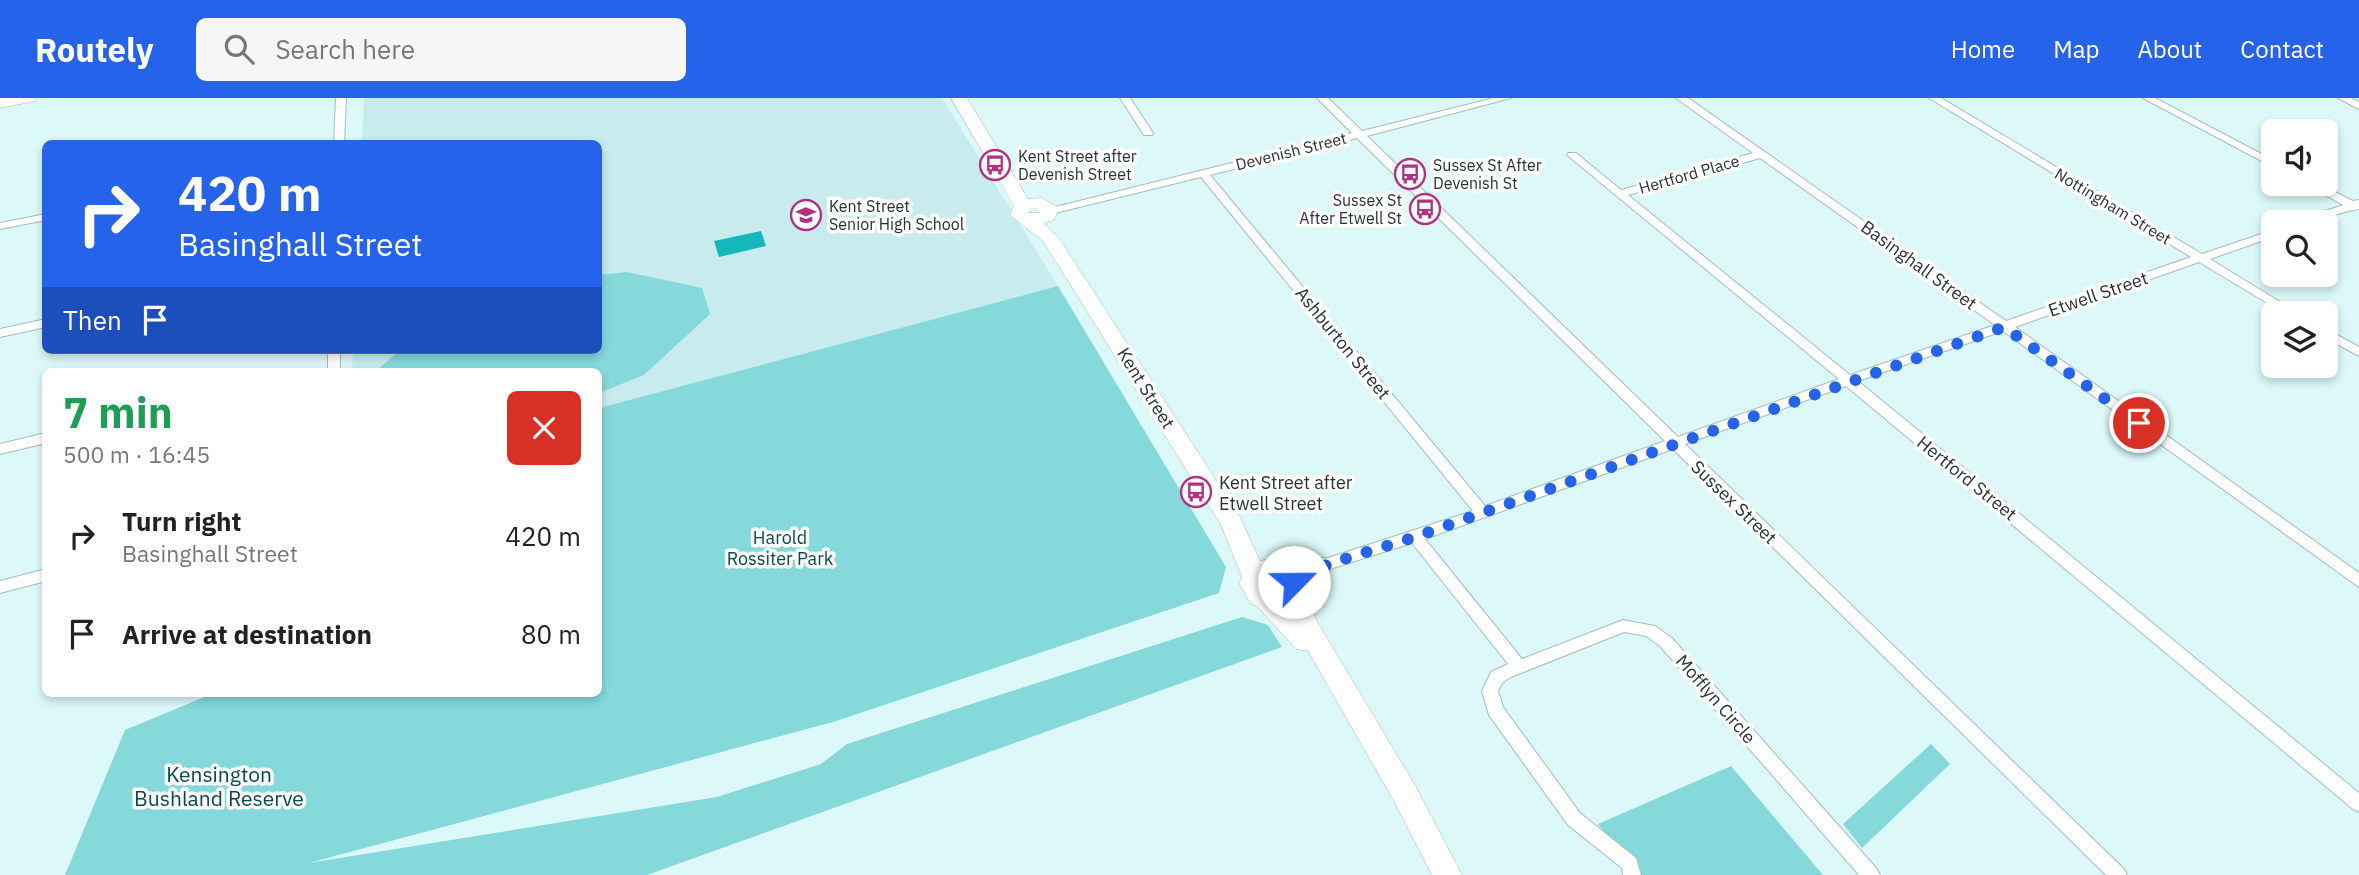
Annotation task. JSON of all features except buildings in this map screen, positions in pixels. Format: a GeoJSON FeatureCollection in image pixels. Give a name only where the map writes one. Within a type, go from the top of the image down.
{"type":"FeatureCollection","features":[{"type":"Feature","properties":{"kind":"main road"},"geometry":{"type":"LineString","coordinates":[[0,103],[29,98]]}},
{"type":"Feature","properties":{"kind":"main road","name":"Kent Street"},"geometry":{"type":"LineString","coordinates":[[959,98],[1012,184],[1040,214],[1240,539],[1253,575]]}},
{"type":"Feature","properties":{"kind":"main road","name":"Kent Street"},"geometry":{"type":"LineString","coordinates":[[1240,539],[1287,578]]}},
{"type":"Feature","properties":{"kind":"main road"},"geometry":{"type":"LineString","coordinates":[[1433,875],[1385,780],[1319,664],[1289,621],[1253,589],[1253,575],[1265,568],[1287,578],[1303,620],[1399,782],[1447,875]]}},
{"type":"Feature","properties":{"kind":"main road"},"geometry":{"type":"LineString","coordinates":[[1266,599],[1282,599],[1287,578]]}},
{"type":"Feature","properties":{"kind":"street"},"geometry":{"type":"LineString","coordinates":[[340,140],[341,98]]}},
{"type":"Feature","properties":{"kind":"street"},"geometry":{"type":"LineString","coordinates":[[1125,98],[1148,133]]}},
{"type":"Feature","properties":{"kind":"street","name":"Sussex Street"},"geometry":{"type":"LineString","coordinates":[[1322,98],[2118,875]]}},
{"type":"Feature","properties":{"kind":"street","name":"Devenish Street"},"geometry":{"type":"LineString","coordinates":[[1040,214],[1075,202],[1506,98]]}},
{"type":"Feature","properties":{"kind":"street","name":"Basinghall Street"},"geometry":{"type":"LineString","coordinates":[[1681,98],[2359,581]]}},
{"type":"Feature","properties":{"kind":"street","name":"Nottingham Street"},"geometry":{"type":"LineString","coordinates":[[1934,98],[2272,301]]}},
{"type":"Feature","properties":{"kind":"street"},"geometry":{"type":"LineString","coordinates":[[2148,98],[2261,158]]}},
{"type":"Feature","properties":{"kind":"street"},"geometry":{"type":"LineString","coordinates":[[2343,98],[2359,106]]}},
{"type":"Feature","properties":{"kind":"street","name":"Hertford Place"},"geometry":{"type":"LineString","coordinates":[[1618,194],[1761,154]]}},
{"type":"Feature","properties":{"kind":"street","name":"Hertford Street"},"geometry":{"type":"LineString","coordinates":[[1572,155],[1846,382],[1977,485],[2359,804]]}},
{"type":"Feature","properties":{"kind":"street","name":"Ashburton Street"},"geometry":{"type":"LineString","coordinates":[[1203,173],[1483,513]]}},
{"type":"Feature","properties":{"kind":"street"},"geometry":{"type":"LineString","coordinates":[[2336,196],[2357,206]]}},
{"type":"Feature","properties":{"kind":"street"},"geometry":{"type":"LineString","coordinates":[[2338,212],[2357,206]]}},
{"type":"Feature","properties":{"kind":"street"},"geometry":{"type":"LineString","coordinates":[[0,226],[42,218]]}},
{"type":"Feature","properties":{"kind":"street","name":"Etwell Street"},"geometry":{"type":"LineString","coordinates":[[1287,578],[1415,537],[2261,237]]}},
{"type":"Feature","properties":{"kind":"street"},"geometry":{"type":"LineString","coordinates":[[0,333],[42,324]]}},
{"type":"Feature","properties":{"kind":"street"},"geometry":{"type":"LineString","coordinates":[[2338,340],[2359,352]]}},
{"type":"Feature","properties":{"kind":"street"},"geometry":{"type":"LineString","coordinates":[[0,449],[42,439]]}},
{"type":"Feature","properties":{"kind":"street"},"geometry":{"type":"LineString","coordinates":[[1415,537],[1519,667]]}},
{"type":"Feature","properties":{"kind":"street","name":"Etwell Street"},"geometry":{"type":"LineString","coordinates":[[1287,578],[1328,564]]}},
{"type":"Feature","properties":{"kind":"street"},"geometry":{"type":"LineString","coordinates":[[0,587],[42,576]]}},
{"type":"Feature","properties":{"kind":"street","name":"Mofflyn Circle"},"geometry":{"type":"LineString","coordinates":[[1632,875],[1630,864],[1574,819],[1490,701],[1492,684],[1505,672],[1616,627],[1631,626],[1650,630],[1666,642],[1871,875]]}},
{"type":"Feature","properties":{"kind":"shaded area","name":"Kent Street Senior High School"},"geometry":{"type":"Polygon","coordinates":[[[364,98],[942,98],[1058,286],[602,407],[602,368],[352,368],[353,354],[602,354],[602,140],[362,140],[364,98]]]}},
{"type":"Feature","properties":{"kind":"shaded area"},"geometry":{"type":"Polygon","coordinates":[[[761,231],[766,246],[719,257],[714,241],[761,231]]]}},
{"type":"Feature","properties":{"kind":"green space"},"geometry":{"type":"Polygon","coordinates":[[[627,272],[702,288],[710,314],[644,375],[602,392],[602,368],[379,368],[395,354],[602,354],[602,275],[627,272]]]}},
{"type":"Feature","properties":{"kind":"green space","name":"Harold Rossiter Park"},"geometry":{"type":"Polygon","coordinates":[[[1058,286],[1226,567],[1219,593],[833,722],[309,863],[717,797],[821,764],[847,744],[1242,617],[1268,625],[1282,647],[647,875],[65,875],[125,730],[204,697],[602,697],[602,407],[1058,286]]]}},
{"type":"Feature","properties":{"kind":"green space"},"geometry":{"type":"Polygon","coordinates":[[[1931,744],[1950,764],[1862,848],[1843,824],[1931,744]]]}},
{"type":"Feature","properties":{"kind":"green space"},"geometry":{"type":"Polygon","coordinates":[[[1731,766],[1823,875],[1636,875],[1598,824],[1731,766]]]}},
{"type":"Feature","properties":{"kind":"place","name":"Kent Street after Devenish Street"},"geometry":{"type":"Point","coordinates":[995,165]}},
{"type":"Feature","properties":{"kind":"place","name":"Sussex St After Devenish St"},"geometry":{"type":"Point","coordinates":[1410,174]}},
{"type":"Feature","properties":{"kind":"place","name":"Sussex St After Etwell St"},"geometry":{"type":"Point","coordinates":[1425,209]}},
{"type":"Feature","properties":{"kind":"place","name":"Kent Street Senior High School"},"geometry":{"type":"Point","coordinates":[806,215]}},
{"type":"Feature","properties":{"kind":"place","name":"Kent Street after Etwell Street"},"geometry":{"type":"Point","coordinates":[1196,492]}},
{"type":"Feature","properties":{"kind":"route"},"geometry":{"type":"LineString","coordinates":[[1294,582],[1294,587],[1328,564],[1415,537],[2004,327],[2139,423]]}},
{"type":"Feature","properties":{"kind":"park label","name":"Kensington Bushland Reserve"},"geometry":{"type":"Point","coordinates":[219,786]}}]}
